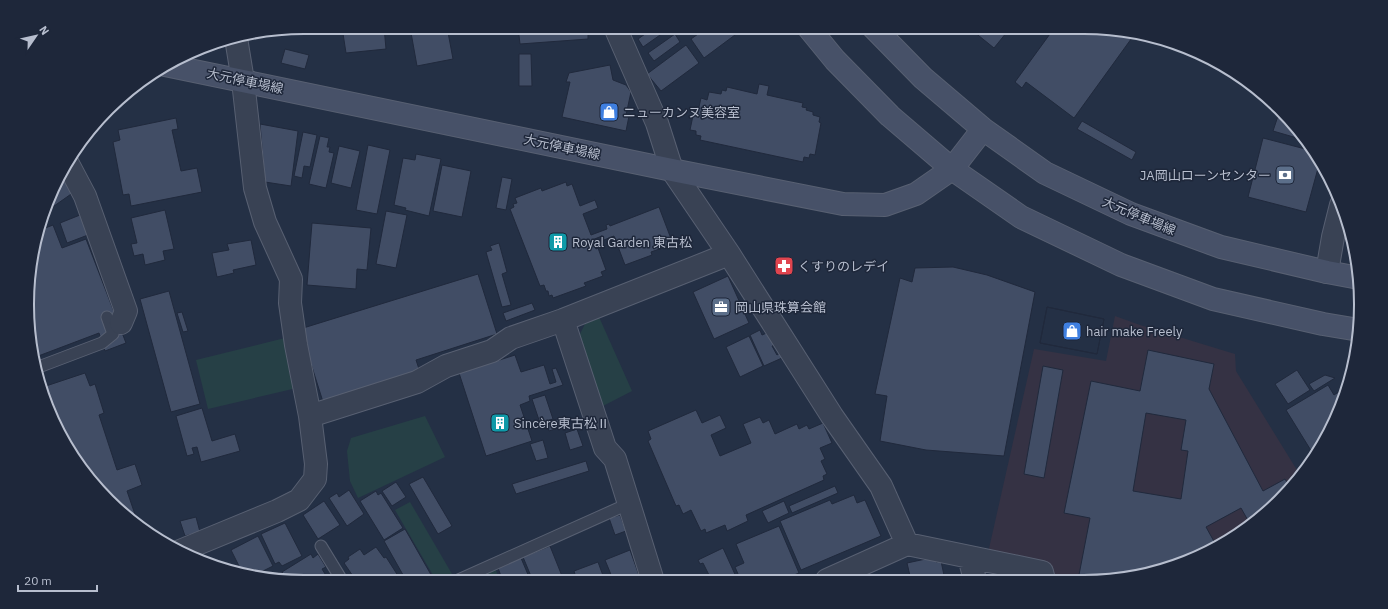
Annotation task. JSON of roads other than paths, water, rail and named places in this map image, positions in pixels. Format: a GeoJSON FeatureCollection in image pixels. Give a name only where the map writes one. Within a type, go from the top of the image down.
{"type":"FeatureCollection","features":[{"type":"Feature","properties":{"kind":"main road"},"geometry":{"type":"LineString","coordinates":[[814,34],[835,60],[886,112],[952,169],[1021,217],[1121,265],[1214,299],[1323,324],[1353,329]]}},
{"type":"Feature","properties":{"kind":"main road"},"geometry":{"type":"LineString","coordinates":[[880,34],[923,78],[983,129]]}},
{"type":"Feature","properties":{"kind":"main road","name":"大元停車場線"},"geometry":{"type":"LineString","coordinates":[[176,66],[672,170],[843,204],[885,205],[916,194],[952,169],[983,129],[1045,173],[1131,214],[1221,247],[1352,277]]}},
{"type":"Feature","properties":{"kind":"street"},"geometry":{"type":"LineString","coordinates":[[618,34],[656,123],[672,170],[729,254],[832,416],[881,486],[907,544]]}},
{"type":"Feature","properties":{"kind":"street"},"geometry":{"type":"LineString","coordinates":[[187,548],[277,511],[299,500],[315,479],[316,464],[310,416],[296,345],[290,303],[291,279],[265,222],[255,188],[243,81],[237,42]]}},
{"type":"Feature","properties":{"kind":"street"},"geometry":{"type":"LineString","coordinates":[[70,168],[86,196],[126,311],[114,320]]}},
{"type":"Feature","properties":{"kind":"street"},"geometry":{"type":"LineString","coordinates":[[1327,272],[1339,215]]}},
{"type":"Feature","properties":{"kind":"street"},"geometry":{"type":"LineString","coordinates":[[310,416],[417,382],[446,366],[492,351],[511,338],[563,320],[729,254]]}},
{"type":"Feature","properties":{"kind":"street"},"geometry":{"type":"LineString","coordinates":[[563,320],[605,448],[615,459],[651,575]]}},
{"type":"Feature","properties":{"kind":"street"},"geometry":{"type":"LineString","coordinates":[[838,575],[907,544],[1042,572],[1043,575]]}},
{"type":"Feature","properties":{"kind":"street"},"geometry":{"type":"LineString","coordinates":[[969,557],[974,575]]}},
{"type":"Feature","properties":{"kind":"lane"},"geometry":{"type":"LineString","coordinates":[[41,366],[102,343],[113,334],[114,320]]}},
{"type":"Feature","properties":{"kind":"lane"},"geometry":{"type":"LineString","coordinates":[[470,575],[628,504]]}},
{"type":"Feature","properties":{"kind":"lane"},"geometry":{"type":"LineString","coordinates":[[321,546],[339,575]]}},
{"type":"Feature","properties":{"kind":"place","name":"ニューカンヌ美容室"},"geometry":{"type":"Point","coordinates":[609,112]}},
{"type":"Feature","properties":{"kind":"place","name":"JA岡山ローンセンター"},"geometry":{"type":"Point","coordinates":[1285,175]}},
{"type":"Feature","properties":{"kind":"place","name":"Royal Garden 東古松"},"geometry":{"type":"Point","coordinates":[558,242]}},
{"type":"Feature","properties":{"kind":"place","name":"くすりのレデイ"},"geometry":{"type":"Point","coordinates":[784,266]}},
{"type":"Feature","properties":{"kind":"place","name":"岡山県珠算会館"},"geometry":{"type":"Point","coordinates":[721,307]}},
{"type":"Feature","properties":{"kind":"place","name":"hair make Freely"},"geometry":{"type":"Point","coordinates":[1072,331]}},
{"type":"Feature","properties":{"kind":"place","name":"Sincère東古松Ⅱ"},"geometry":{"type":"Point","coordinates":[500,423]}}]}
